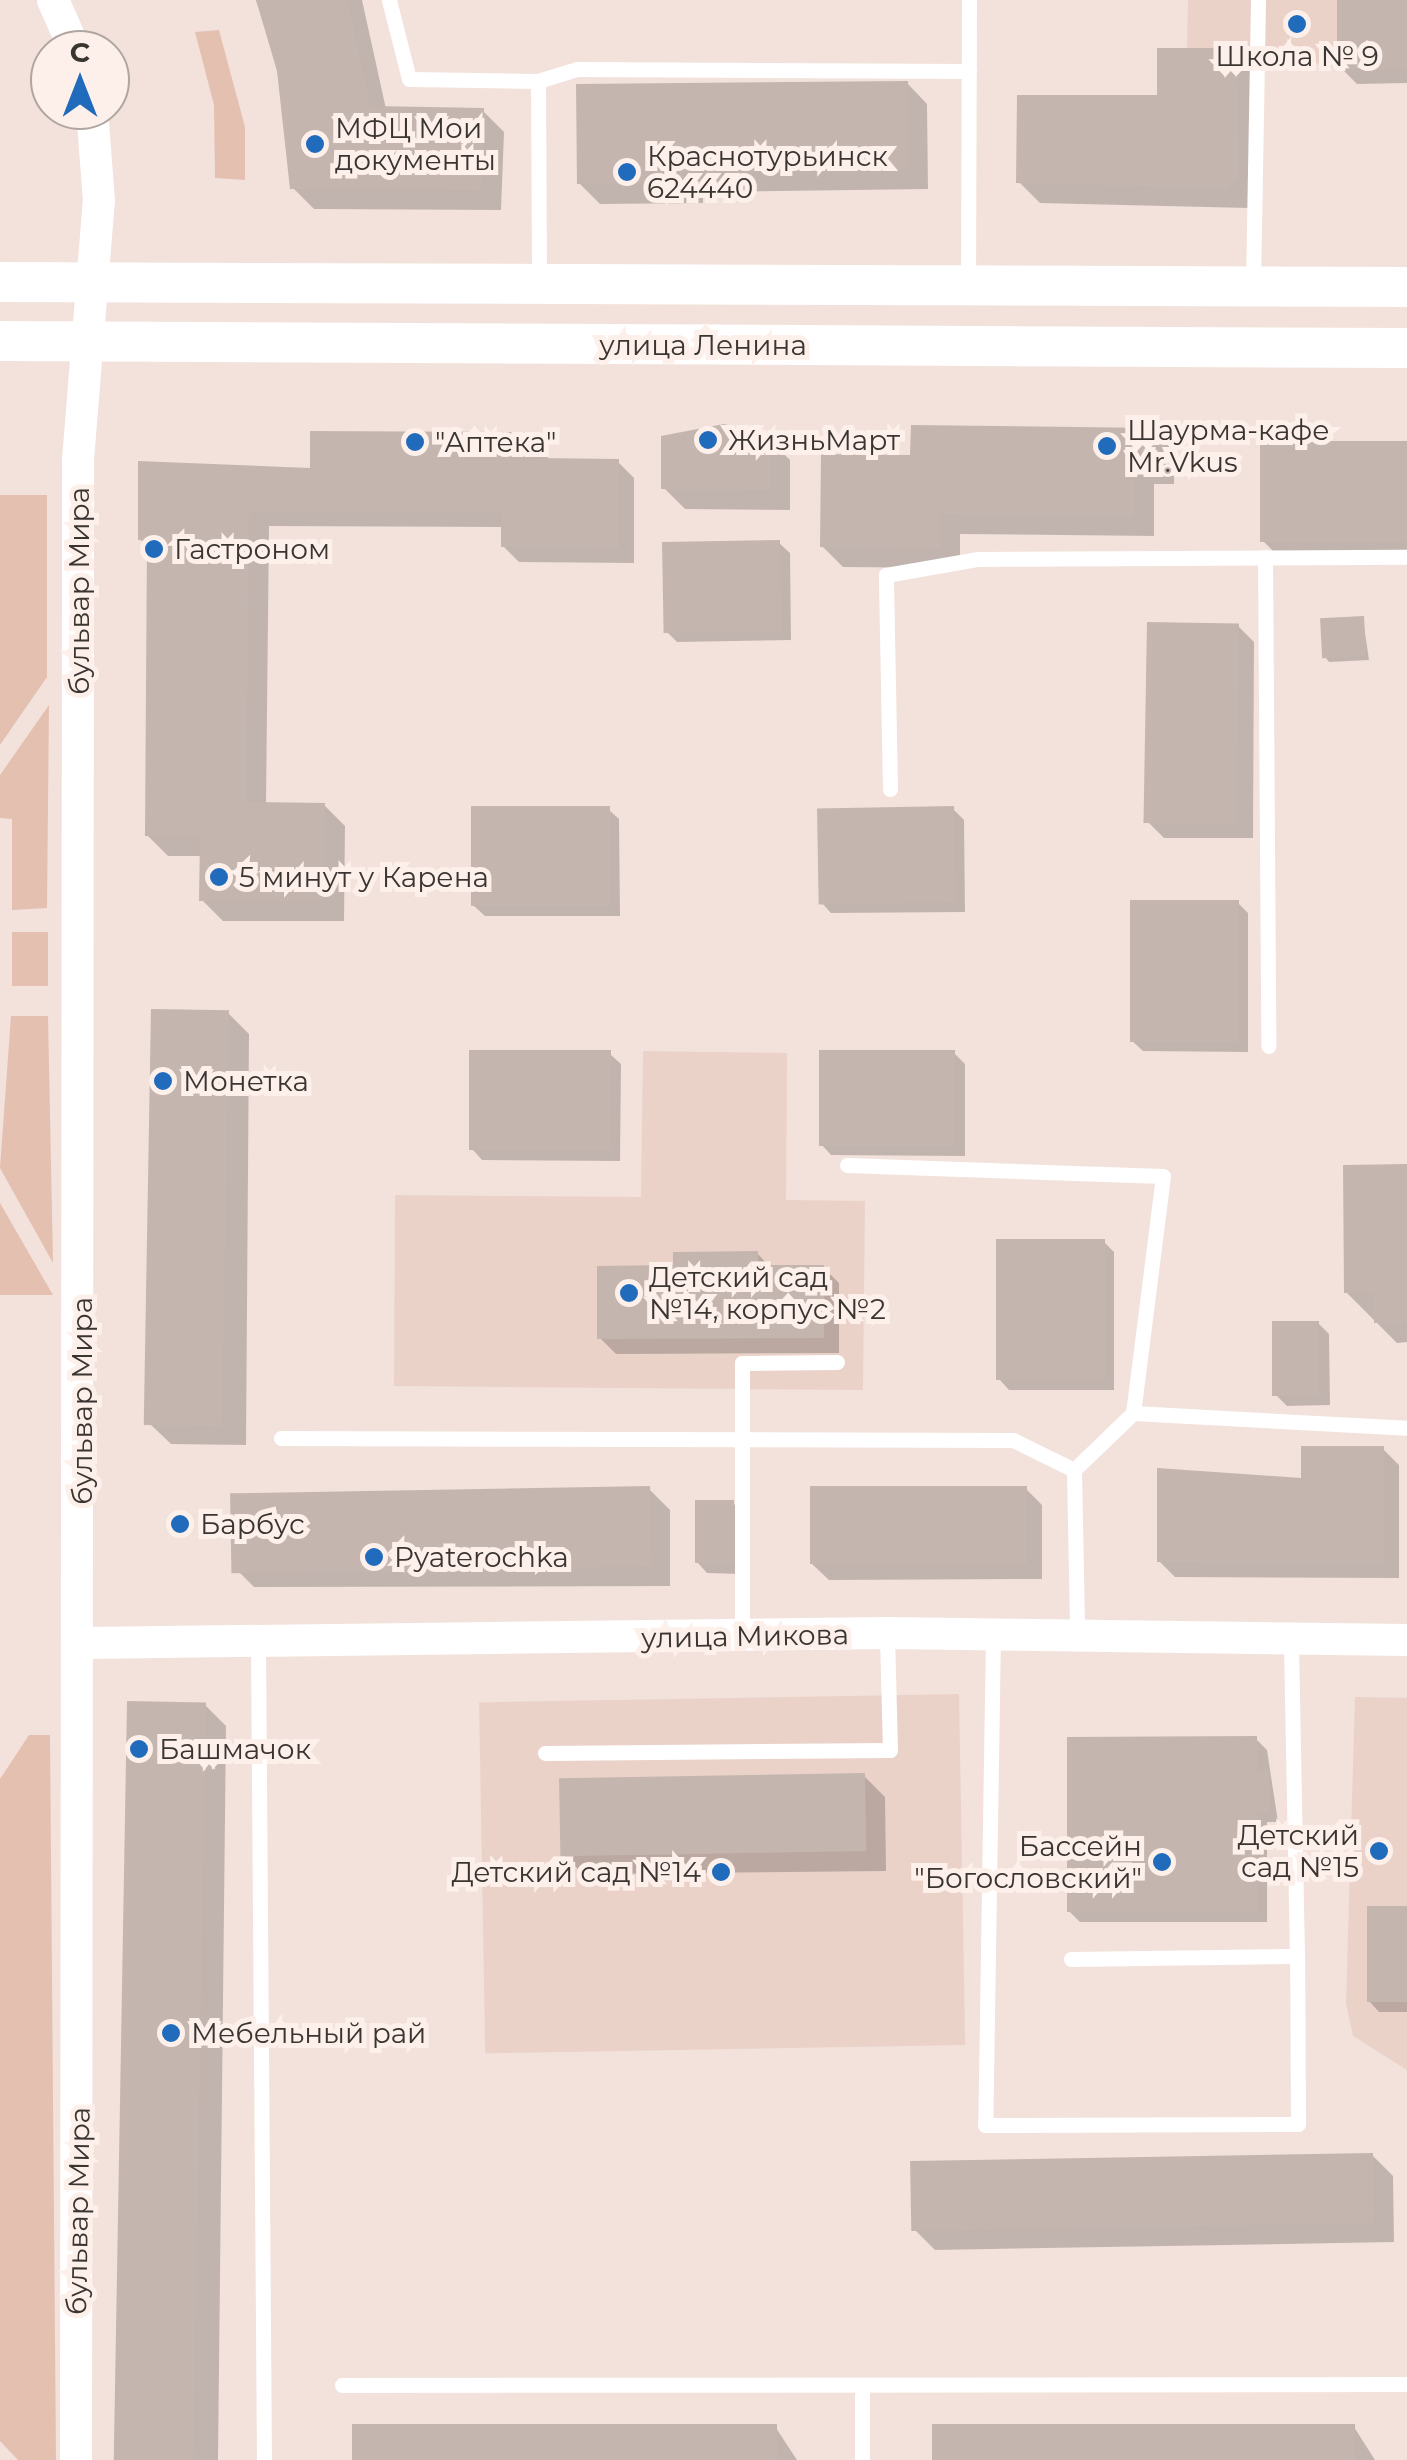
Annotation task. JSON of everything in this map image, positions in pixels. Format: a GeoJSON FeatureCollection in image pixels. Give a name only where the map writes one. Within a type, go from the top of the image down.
{"type":"FeatureCollection","features":[{"type":"Feature","properties":{"kind":"street"},"geometry":{"type":"LineString","coordinates":[[53,0],[66,30]]}},
{"type":"Feature","properties":{"kind":"street","name":"бульвар Мира"},"geometry":{"type":"LineString","coordinates":[[76,2460],[84,1643],[83,342],[99,200],[94,130]]}},
{"type":"Feature","properties":{"kind":"street"},"geometry":{"type":"LineString","coordinates":[[0,282],[1407,286]]}},
{"type":"Feature","properties":{"kind":"street"},"geometry":{"type":"LineString","coordinates":[[178,342],[179,282]]}},
{"type":"Feature","properties":{"kind":"street","name":"улица Ленина"},"geometry":{"type":"LineString","coordinates":[[0,341],[1407,348]]}},
{"type":"Feature","properties":{"kind":"street","name":"улица Микова"},"geometry":{"type":"LineString","coordinates":[[84,1643],[887,1633],[1407,1640]]}},
{"type":"Feature","properties":{"kind":"lane"},"geometry":{"type":"LineString","coordinates":[[389,0],[410,79],[538,81],[578,69],[968,71]]}},
{"type":"Feature","properties":{"kind":"lane"},"geometry":{"type":"LineString","coordinates":[[968,285],[969,0]]}},
{"type":"Feature","properties":{"kind":"lane"},"geometry":{"type":"LineString","coordinates":[[1253,286],[1258,0]]}},
{"type":"Feature","properties":{"kind":"lane"},"geometry":{"type":"LineString","coordinates":[[538,81],[539,283]]}},
{"type":"Feature","properties":{"kind":"lane"},"geometry":{"type":"LineString","coordinates":[[890,789],[886,574],[976,559],[1407,557]]}},
{"type":"Feature","properties":{"kind":"lane"},"geometry":{"type":"LineString","coordinates":[[1265,558],[1268,1046]]}},
{"type":"Feature","properties":{"kind":"lane"},"geometry":{"type":"LineString","coordinates":[[847,1165],[1164,1176],[1134,1413],[1074,1470],[1077,1633]]}},
{"type":"Feature","properties":{"kind":"lane"},"geometry":{"type":"LineString","coordinates":[[742,1636],[746,1440],[742,1363],[837,1362]]}},
{"type":"Feature","properties":{"kind":"lane"},"geometry":{"type":"LineString","coordinates":[[1134,1413],[1407,1428]]}},
{"type":"Feature","properties":{"kind":"lane"},"geometry":{"type":"LineString","coordinates":[[281,1438],[1014,1440],[1074,1470]]}},
{"type":"Feature","properties":{"kind":"lane"},"geometry":{"type":"LineString","coordinates":[[545,1753],[890,1750],[887,1633]]}},
{"type":"Feature","properties":{"kind":"lane"},"geometry":{"type":"LineString","coordinates":[[993,1634],[985,2125],[1298,2124],[1291,1638]]}},
{"type":"Feature","properties":{"kind":"lane"},"geometry":{"type":"LineString","coordinates":[[258,1643],[264,2460]]}},
{"type":"Feature","properties":{"kind":"lane"},"geometry":{"type":"LineString","coordinates":[[1072,1958],[1297,1956]]}},
{"type":"Feature","properties":{"kind":"lane"},"geometry":{"type":"LineString","coordinates":[[342,2385],[1407,2384]]}},
{"type":"Feature","properties":{"kind":"lane"},"geometry":{"type":"LineString","coordinates":[[862,2385],[862,2460]]}},
{"type":"Feature","properties":{"kind":"shaded area","name":"Школа № 9"},"geometry":{"type":"Polygon","coordinates":[[[1188,0],[1407,0],[1407,67],[1339,69],[1257,48],[1187,48],[1188,0]]]}},
{"type":"Feature","properties":{"kind":"shaded area"},"geometry":{"type":"Polygon","coordinates":[[[219,30],[245,127],[245,180],[215,178],[214,105],[195,32],[219,30]]]}},
{"type":"Feature","properties":{"kind":"shaded area"},"geometry":{"type":"Polygon","coordinates":[[[0,495],[47,495],[47,677],[0,745],[0,495]]]}},
{"type":"Feature","properties":{"kind":"shaded area"},"geometry":{"type":"Polygon","coordinates":[[[49,705],[47,908],[12,910],[12,819],[0,818],[0,775],[49,705]]]}},
{"type":"Feature","properties":{"kind":"shaded area"},"geometry":{"type":"Polygon","coordinates":[[[12,932],[48,932],[48,986],[12,986],[12,932]]]}},
{"type":"Feature","properties":{"kind":"shaded area"},"geometry":{"type":"Polygon","coordinates":[[[11,1016],[48,1016],[53,1263],[0,1168],[11,1016]]]}},
{"type":"Feature","properties":{"kind":"shaded area","name":"Детский сад №14, корпус №2"},"geometry":{"type":"Polygon","coordinates":[[[643,1051],[787,1053],[786,1200],[865,1201],[863,1390],[394,1386],[395,1195],[641,1197],[643,1051]]]}},
{"type":"Feature","properties":{"kind":"shaded area"},"geometry":{"type":"Polygon","coordinates":[[[0,1203],[53,1295],[0,1295],[0,1203]]]}},
{"type":"Feature","properties":{"kind":"shaded area","name":"Детский сад №14"},"geometry":{"type":"Polygon","coordinates":[[[959,1694],[965,2045],[485,2053],[479,1702],[959,1694]]]}},
{"type":"Feature","properties":{"kind":"shaded area","name":"Детский сад №15"},"geometry":{"type":"Polygon","coordinates":[[[1355,1697],[1407,1698],[1407,2070],[1353,2036],[1346,2004],[1355,1697]]]}},
{"type":"Feature","properties":{"kind":"shaded area"},"geometry":{"type":"Polygon","coordinates":[[[29,1735],[50,1735],[56,2460],[18,2460],[0,2441],[0,1779],[29,1735]]]}},
{"type":"Feature","properties":{"kind":"building"},"geometry":{"type":"Polygon","coordinates":[[[256,0],[347,0],[370,106],[484,108],[481,190],[290,189],[277,71],[256,0]]]}},
{"type":"Feature","properties":{"kind":"building"},"geometry":{"type":"Polygon","coordinates":[[[1337,0],[1407,0],[1407,69],[1337,69],[1337,0]]]}},
{"type":"Feature","properties":{"kind":"building"},"geometry":{"type":"Polygon","coordinates":[[[1157,48],[1236,48],[1239,175],[1227,188],[1016,183],[1017,95],[1157,95],[1157,48]]]}},
{"type":"Feature","properties":{"kind":"building"},"geometry":{"type":"Polygon","coordinates":[[[908,81],[909,169],[683,172],[683,183],[577,184],[576,84],[908,81]]]}},
{"type":"Feature","properties":{"kind":"building"},"geometry":{"type":"Polygon","coordinates":[[[724,424],[770,436],[770,490],[661,489],[661,436],[724,424]]]}},
{"type":"Feature","properties":{"kind":"building"},"geometry":{"type":"Polygon","coordinates":[[[911,425],[1155,428],[1155,464],[1135,464],[1134,516],[940,514],[940,549],[820,547],[821,454],[910,455],[911,425]]]}},
{"type":"Feature","properties":{"kind":"building"},"geometry":{"type":"Polygon","coordinates":[[[310,431],[535,432],[535,458],[619,459],[619,548],[501,547],[501,512],[249,511],[246,802],[325,803],[324,901],[199,901],[200,836],[145,836],[147,540],[138,540],[138,461],[310,468],[310,431]]]}},
{"type":"Feature","properties":{"kind":"building"},"geometry":{"type":"Polygon","coordinates":[[[1260,441],[1407,441],[1407,542],[1260,542],[1260,441]]]}},
{"type":"Feature","properties":{"kind":"building"},"geometry":{"type":"Polygon","coordinates":[[[780,540],[782,631],[664,633],[662,542],[780,540]]]}},
{"type":"Feature","properties":{"kind":"building"},"geometry":{"type":"Polygon","coordinates":[[[1364,616],[1366,656],[1322,658],[1320,618],[1364,616]]]}},
{"type":"Feature","properties":{"kind":"building"},"geometry":{"type":"Polygon","coordinates":[[[1147,622],[1239,624],[1235,825],[1143,823],[1147,622]]]}},
{"type":"Feature","properties":{"kind":"building"},"geometry":{"type":"Polygon","coordinates":[[[471,806],[610,806],[610,906],[471,906],[471,806]]]}},
{"type":"Feature","properties":{"kind":"building"},"geometry":{"type":"Polygon","coordinates":[[[954,806],[956,902],[819,904],[817,808],[954,806]]]}},
{"type":"Feature","properties":{"kind":"building"},"geometry":{"type":"Polygon","coordinates":[[[1130,900],[1239,900],[1239,1042],[1130,1042],[1130,900]]]}},
{"type":"Feature","properties":{"kind":"building"},"geometry":{"type":"Polygon","coordinates":[[[151,1009],[229,1010],[222,1426],[144,1425],[151,1009]]]}},
{"type":"Feature","properties":{"kind":"building"},"geometry":{"type":"Polygon","coordinates":[[[469,1050],[611,1050],[611,1150],[469,1150],[469,1050]]]}},
{"type":"Feature","properties":{"kind":"building"},"geometry":{"type":"Polygon","coordinates":[[[819,1050],[955,1050],[955,1146],[819,1146],[819,1050]]]}},
{"type":"Feature","properties":{"kind":"building"},"geometry":{"type":"Polygon","coordinates":[[[1407,1164],[1407,1322],[1374,1323],[1373,1293],[1344,1293],[1343,1165],[1407,1164]]]}},
{"type":"Feature","properties":{"kind":"building"},"geometry":{"type":"Polygon","coordinates":[[[996,1239],[1105,1239],[1105,1380],[996,1380],[996,1239]]]}},
{"type":"Feature","properties":{"kind":"building"},"geometry":{"type":"Polygon","coordinates":[[[758,1251],[758,1265],[824,1265],[824,1338],[597,1339],[597,1266],[673,1265],[673,1252],[758,1251]]]}},
{"type":"Feature","properties":{"kind":"building"},"geometry":{"type":"Polygon","coordinates":[[[1272,1321],[1319,1321],[1319,1396],[1272,1396],[1272,1321]]]}},
{"type":"Feature","properties":{"kind":"building"},"geometry":{"type":"Polygon","coordinates":[[[1301,1446],[1384,1446],[1384,1563],[1157,1562],[1157,1468],[1301,1478],[1301,1446]]]}},
{"type":"Feature","properties":{"kind":"building"},"geometry":{"type":"Polygon","coordinates":[[[650,1486],[651,1566],[231,1573],[230,1493],[650,1486]]]}},
{"type":"Feature","properties":{"kind":"building"},"geometry":{"type":"Polygon","coordinates":[[[810,1486],[1027,1486],[1027,1564],[810,1564],[810,1486]]]}},
{"type":"Feature","properties":{"kind":"building"},"geometry":{"type":"Polygon","coordinates":[[[695,1500],[734,1500],[734,1563],[695,1563],[695,1500]]]}},
{"type":"Feature","properties":{"kind":"building"},"geometry":{"type":"Polygon","coordinates":[[[127,1701],[206,1702],[193,2460],[114,2460],[127,1701]]]}},
{"type":"Feature","properties":{"kind":"building","name":"Бассейн \"Богословский\""},"geometry":{"type":"Polygon","coordinates":[[[1257,1736],[1257,1771],[1269,1771],[1269,1812],[1257,1812],[1257,1912],[1067,1912],[1067,1737],[1257,1736]]]}},
{"type":"Feature","properties":{"kind":"building"},"geometry":{"type":"Polygon","coordinates":[[[865,1773],[866,1851],[560,1856],[559,1778],[865,1773]]]}},
{"type":"Feature","properties":{"kind":"building"},"geometry":{"type":"Polygon","coordinates":[[[1367,1906],[1407,1906],[1407,2002],[1367,2002],[1367,1906]]]}},
{"type":"Feature","properties":{"kind":"building"},"geometry":{"type":"Polygon","coordinates":[[[1373,2153],[1374,2223],[911,2231],[910,2161],[1373,2153]]]}},
{"type":"Feature","properties":{"kind":"building"},"geometry":{"type":"Polygon","coordinates":[[[352,2424],[777,2424],[777,2460],[352,2460],[352,2424]]]}},
{"type":"Feature","properties":{"kind":"building"},"geometry":{"type":"Polygon","coordinates":[[[932,2424],[1355,2424],[1355,2460],[932,2460],[932,2424]]]}},
{"type":"Feature","properties":{"kind":"place","name":"Школа № 9"},"geometry":{"type":"Point","coordinates":[1297,24]}},
{"type":"Feature","properties":{"kind":"place","name":"МФЦ Мои документы"},"geometry":{"type":"Point","coordinates":[315,144]}},
{"type":"Feature","properties":{"kind":"place","name":"Краснотурьинск 624440"},"geometry":{"type":"Point","coordinates":[627,172]}},
{"type":"Feature","properties":{"kind":"place","name":"ЖизньМарт"},"geometry":{"type":"Point","coordinates":[708,440]}},
{"type":"Feature","properties":{"kind":"place","name":"\"Аптека\""},"geometry":{"type":"Point","coordinates":[415,442]}},
{"type":"Feature","properties":{"kind":"place","name":"Шаурма-кафе Mr.Vkus"},"geometry":{"type":"Point","coordinates":[1107,446]}},
{"type":"Feature","properties":{"kind":"place","name":"Гастроном"},"geometry":{"type":"Point","coordinates":[154,549]}},
{"type":"Feature","properties":{"kind":"place","name":"5 минут у Карена"},"geometry":{"type":"Point","coordinates":[219,877]}},
{"type":"Feature","properties":{"kind":"place","name":"Монетка"},"geometry":{"type":"Point","coordinates":[163,1081]}},
{"type":"Feature","properties":{"kind":"place","name":"Детский сад №14, корпус №2"},"geometry":{"type":"Point","coordinates":[629,1293]}},
{"type":"Feature","properties":{"kind":"place","name":"Барбус"},"geometry":{"type":"Point","coordinates":[180,1524]}},
{"type":"Feature","properties":{"kind":"place","name":"Pyaterochka"},"geometry":{"type":"Point","coordinates":[374,1557]}},
{"type":"Feature","properties":{"kind":"place","name":"Башмачок"},"geometry":{"type":"Point","coordinates":[139,1749]}},
{"type":"Feature","properties":{"kind":"place","name":"Детский сад №15"},"geometry":{"type":"Point","coordinates":[1379,1851]}},
{"type":"Feature","properties":{"kind":"place","name":"Бассейн \"Богословский\""},"geometry":{"type":"Point","coordinates":[1162,1862]}},
{"type":"Feature","properties":{"kind":"place","name":"Детский сад №14"},"geometry":{"type":"Point","coordinates":[721,1872]}},
{"type":"Feature","properties":{"kind":"place","name":"Мебельный рай"},"geometry":{"type":"Point","coordinates":[171,2033]}}]}
